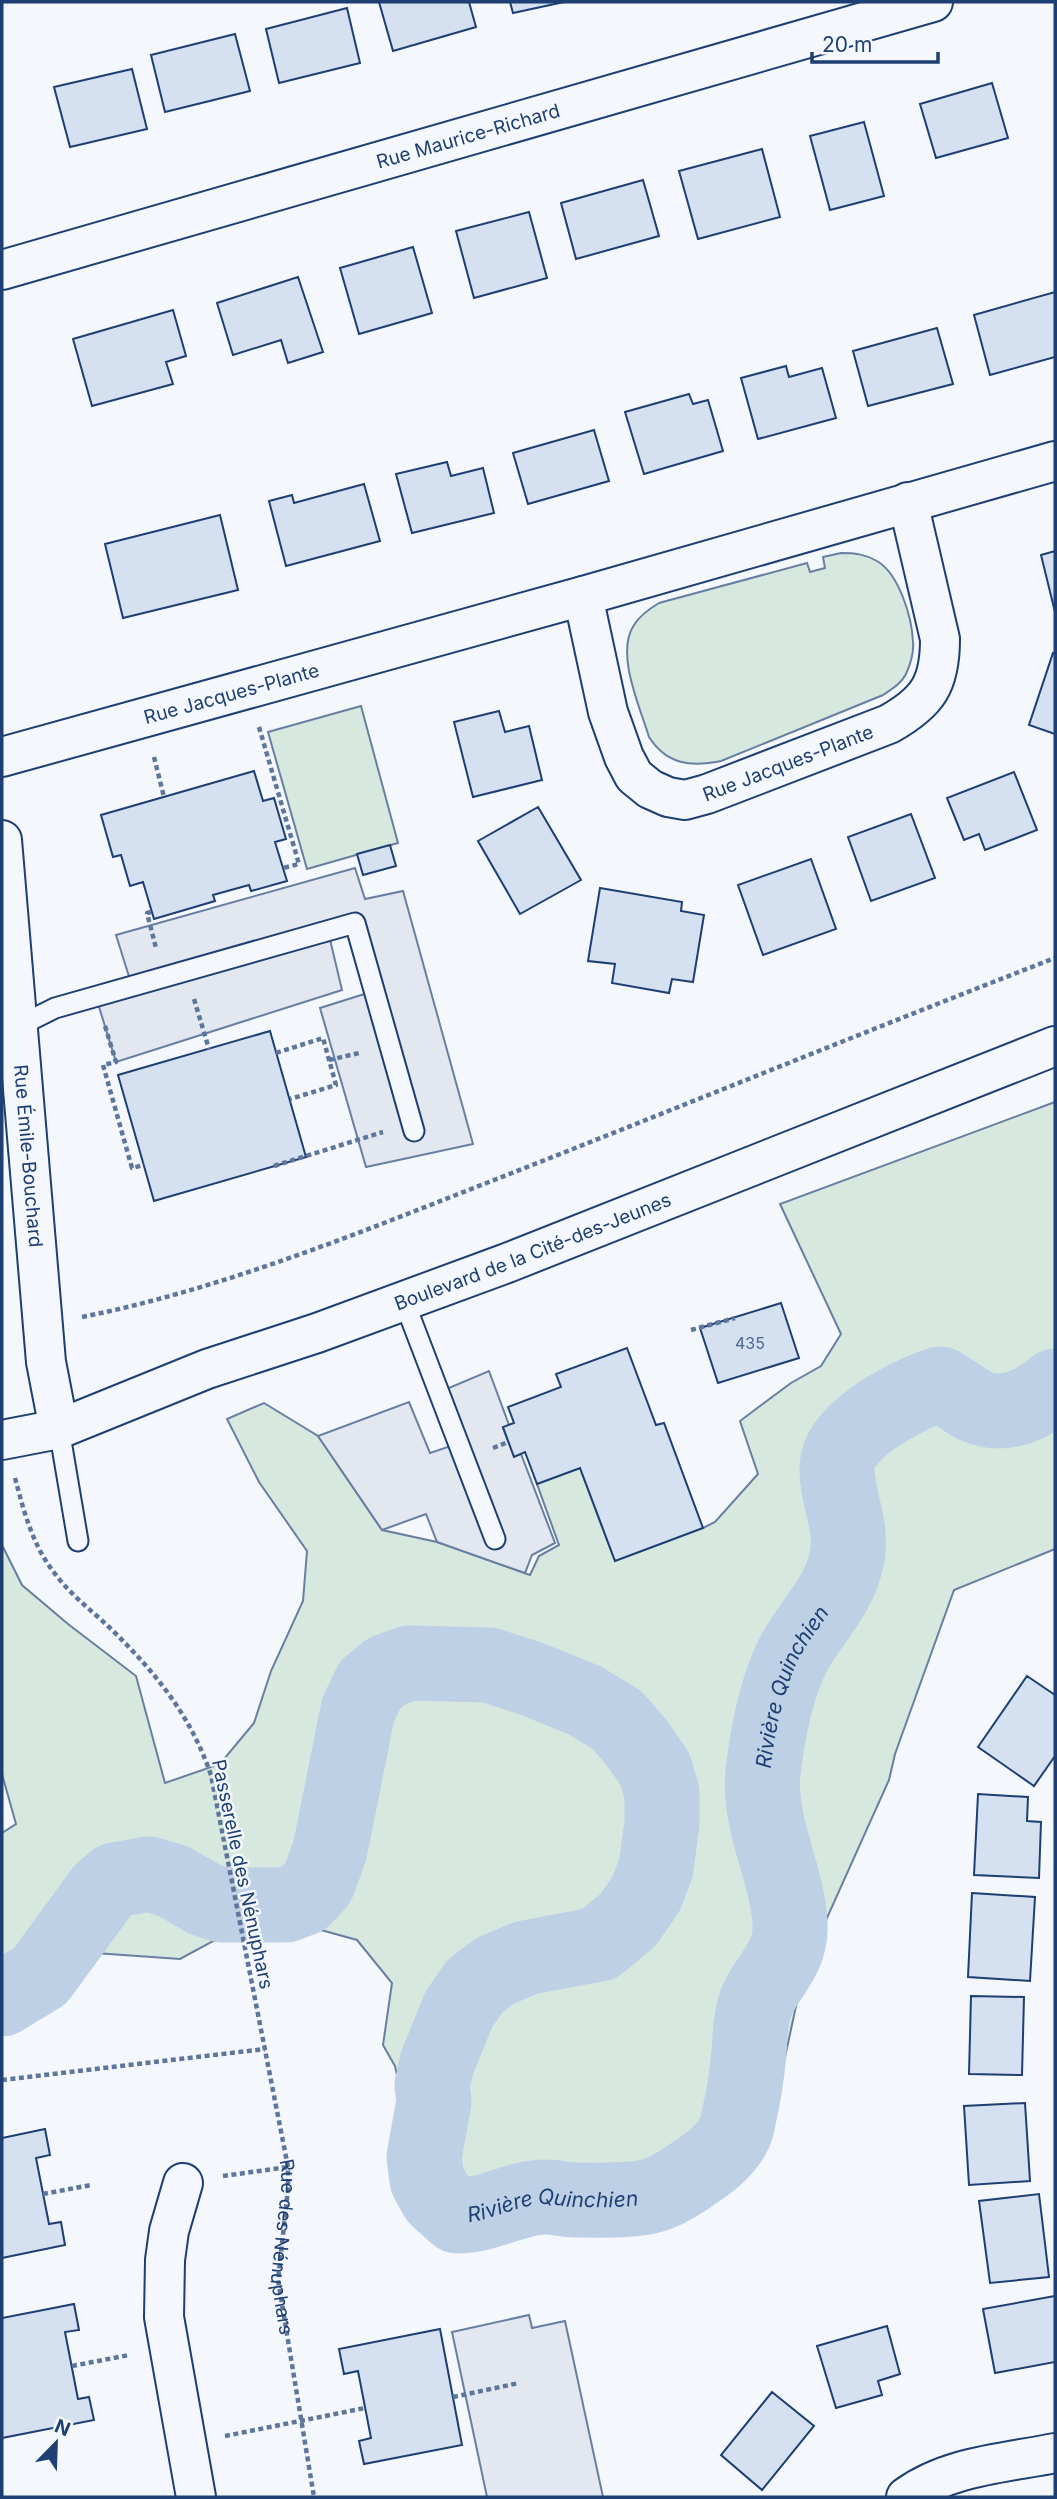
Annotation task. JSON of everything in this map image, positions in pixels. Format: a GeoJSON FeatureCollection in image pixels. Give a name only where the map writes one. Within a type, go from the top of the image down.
{"type":"FeatureCollection","features":[{"type":"Feature","properties":{"kind":"street","name":"Rue Maurice-Richard"},"geometry":{"type":"LineString","coordinates":[[2,270],[933,2]]}},
{"type":"Feature","properties":{"kind":"street","name":"Rue Jacques-Plante"},"geometry":{"type":"LineString","coordinates":[[2,757],[583,596],[1055,461]]}},
{"type":"Feature","properties":{"kind":"street","name":"Rue Jacques-Plante"},"geometry":{"type":"LineString","coordinates":[[583,596],[608,712],[624,757],[634,776],[650,789],[668,797],[685,800],[707,794],[889,724],[924,699],[935,680],[940,660],[940,639],[908,502]]}},
{"type":"Feature","properties":{"kind":"street","name":"Rue Émile-Bouchard"},"geometry":{"type":"LineString","coordinates":[[2,840],[12,1038],[46,1363],[59,1429]]}},
{"type":"Feature","properties":{"kind":"street","name":"Boulevard de la Cité-des-Jeunes"},"geometry":{"type":"LineString","coordinates":[[3,1440],[59,1429],[207,1369],[404,1301],[699,1188],[1055,1046]]}},
{"type":"Feature","properties":{"kind":"street"},"geometry":{"type":"LineString","coordinates":[[183,2183],[169,2231],[165,2260],[164,2317],[196,2497]]}},
{"type":"Feature","properties":{"kind":"street"},"geometry":{"type":"LineString","coordinates":[[906,2497],[941,2477],[1055,2453]]}},
{"type":"Feature","properties":{"kind":"lane"},"geometry":{"type":"LineString","coordinates":[[12,1038],[55,1008],[355,923],[414,1131]]}},
{"type":"Feature","properties":{"kind":"lane"},"geometry":{"type":"LineString","coordinates":[[404,1301],[495,1539]]}},
{"type":"Feature","properties":{"kind":"lane"},"geometry":{"type":"LineString","coordinates":[[59,1429],[78,1541]]}},
{"type":"Feature","properties":{"kind":"path"},"geometry":{"type":"LineString","coordinates":[[256,716],[299,864],[283,868]]}},
{"type":"Feature","properties":{"kind":"path"},"geometry":{"type":"LineString","coordinates":[[151,746],[164,797]]}},
{"type":"Feature","properties":{"kind":"path"},"geometry":{"type":"LineString","coordinates":[[150,926],[147,914],[151,912]]}},
{"type":"Feature","properties":{"kind":"path"},"geometry":{"type":"LineString","coordinates":[[113,1311],[189,1291],[316,1248],[1055,958]]}},
{"type":"Feature","properties":{"kind":"path"},"geometry":{"type":"LineString","coordinates":[[96,996],[116,1062],[103,1065],[132,1168],[144,1164]]}},
{"type":"Feature","properties":{"kind":"path"},"geometry":{"type":"LineString","coordinates":[[204,1033],[209,1049]]}},
{"type":"Feature","properties":{"kind":"path"},"geometry":{"type":"LineString","coordinates":[[276,1053],[323,1038],[336,1085],[290,1099]]}},
{"type":"Feature","properties":{"kind":"path"},"geometry":{"type":"LineString","coordinates":[[274,1166],[358,1140]]}},
{"type":"Feature","properties":{"kind":"path"},"geometry":{"type":"LineString","coordinates":[[691,1330],[734,1318]]}},
{"type":"Feature","properties":{"kind":"path","name":"Passerelle des Nénuphars"},"geometry":{"type":"LineString","coordinates":[[3,1440],[35,1543],[54,1574],[135,1653],[172,1696],[202,1749],[216,1798],[288,2166]]}},
{"type":"Feature","properties":{"kind":"path"},"geometry":{"type":"LineString","coordinates":[[2,2080],[265,2049]]}},
{"type":"Feature","properties":{"kind":"path","name":"Rue des Nénuphars"},"geometry":{"type":"LineString","coordinates":[[183,2183],[288,2166],[278,2280],[314,2497]]}},
{"type":"Feature","properties":{"kind":"path"},"geometry":{"type":"LineString","coordinates":[[43,2194],[91,2185]]}},
{"type":"Feature","properties":{"kind":"path"},"geometry":{"type":"LineString","coordinates":[[72,2366],[137,2354]]}},
{"type":"Feature","properties":{"kind":"path"},"geometry":{"type":"LineString","coordinates":[[453,2398],[519,2383]]}},
{"type":"Feature","properties":{"kind":"path"},"geometry":{"type":"LineString","coordinates":[[215,2438],[365,2408]]}},
{"type":"Feature","properties":{"kind":"shaded area"},"geometry":{"type":"Polygon","coordinates":[[[841,553],[859,554],[877,561],[885,567],[898,586],[907,609],[913,642],[910,663],[902,681],[883,695],[721,761],[700,764],[680,762],[656,746],[649,737],[628,665],[629,637],[639,618],[659,603],[807,563],[810,572],[825,568],[823,557],[841,553]]]}},
{"type":"Feature","properties":{"kind":"shaded area"},"geometry":{"type":"Polygon","coordinates":[[[361,706],[398,843],[307,869],[268,732],[361,706]]]}},
{"type":"Feature","properties":{"kind":"shaded area"},"geometry":{"type":"Polygon","coordinates":[[[355,868],[365,899],[403,891],[473,1144],[366,1167],[320,1008],[374,991],[355,924],[328,931],[342,990],[116,1062],[96,997],[132,986],[116,935],[355,868]]]}},
{"type":"Feature","properties":{"kind":"shaded area"},"geometry":{"type":"Polygon","coordinates":[[[1055,1102],[1055,1549],[954,1590],[895,1754],[889,1780],[804,1969],[776,2099],[736,2173],[694,2213],[641,2228],[575,2220],[506,2230],[466,2232],[445,2223],[422,2206],[409,2188],[406,2156],[409,2131],[395,2066],[383,2045],[392,1983],[357,1940],[263,1914],[180,1959],[95,1953],[70,1957],[40,1977],[14,2018],[2,2021],[2,1833],[16,1824],[2,1774],[2,1545],[22,1585],[136,1676],[165,1783],[220,1764],[254,1723],[271,1671],[303,1601],[307,1551],[259,1482],[227,1419],[264,1403],[318,1436],[382,1530],[437,1542],[530,1575],[539,1556],[559,1545],[537,1484],[580,1468],[615,1561],[703,1528],[715,1522],[758,1474],[740,1421],[791,1383],[821,1366],[841,1334],[780,1204],[1055,1102]]]}},
{"type":"Feature","properties":{"kind":"shaded area"},"geometry":{"type":"Polygon","coordinates":[[[489,1371],[509,1425],[503,1428],[514,1456],[521,1454],[555,1543],[532,1555],[525,1573],[437,1542],[426,1514],[382,1530],[318,1436],[409,1402],[430,1453],[457,1444],[437,1393],[489,1371]]]}},
{"type":"Feature","properties":{"kind":"shaded area"},"geometry":{"type":"Polygon","coordinates":[[[529,2315],[532,2328],[565,2321],[603,2497],[487,2497],[452,2332],[529,2315]]]}},
{"type":"Feature","properties":{"kind":"building"},"geometry":{"type":"Polygon","coordinates":[[[379,2],[469,2],[476,27],[393,51],[379,2]]]}},
{"type":"Feature","properties":{"kind":"building"},"geometry":{"type":"Polygon","coordinates":[[[510,2],[564,2],[513,13],[510,2]]]}},
{"type":"Feature","properties":{"kind":"building"},"geometry":{"type":"Polygon","coordinates":[[[347,8],[360,63],[279,83],[266,29],[347,8]]]}},
{"type":"Feature","properties":{"kind":"building"},"geometry":{"type":"Polygon","coordinates":[[[235,34],[250,91],[165,112],[151,55],[235,34]]]}},
{"type":"Feature","properties":{"kind":"building"},"geometry":{"type":"Polygon","coordinates":[[[132,69],[147,129],[70,147],[54,87],[132,69]]]}},
{"type":"Feature","properties":{"kind":"building"},"geometry":{"type":"Polygon","coordinates":[[[992,83],[1008,138],[936,158],[920,104],[992,83]]]}},
{"type":"Feature","properties":{"kind":"building"},"geometry":{"type":"Polygon","coordinates":[[[864,122],[884,196],[830,210],[810,136],[864,122]]]}},
{"type":"Feature","properties":{"kind":"building"},"geometry":{"type":"Polygon","coordinates":[[[762,149],[780,217],[698,239],[679,171],[762,149]]]}},
{"type":"Feature","properties":{"kind":"building"},"geometry":{"type":"Polygon","coordinates":[[[643,180],[659,236],[576,259],[561,203],[643,180]]]}},
{"type":"Feature","properties":{"kind":"building"},"geometry":{"type":"Polygon","coordinates":[[[529,212],[547,278],[474,298],[456,231],[529,212]]]}},
{"type":"Feature","properties":{"kind":"building"},"geometry":{"type":"Polygon","coordinates":[[[413,247],[432,313],[359,334],[340,268],[413,247]]]}},
{"type":"Feature","properties":{"kind":"building"},"geometry":{"type":"Polygon","coordinates":[[[298,277],[323,352],[288,363],[281,340],[233,355],[217,303],[298,277]]]}},
{"type":"Feature","properties":{"kind":"building"},"geometry":{"type":"Polygon","coordinates":[[[1055,292],[1055,357],[990,375],[974,315],[1055,292]]]}},
{"type":"Feature","properties":{"kind":"building"},"geometry":{"type":"Polygon","coordinates":[[[173,310],[186,356],[166,362],[173,384],[92,406],[73,339],[173,310]]]}},
{"type":"Feature","properties":{"kind":"building"},"geometry":{"type":"Polygon","coordinates":[[[937,328],[953,384],[868,406],[853,351],[937,328]]]}},
{"type":"Feature","properties":{"kind":"building"},"geometry":{"type":"Polygon","coordinates":[[[786,366],[789,377],[822,368],[836,418],[758,439],[741,378],[786,366]]]}},
{"type":"Feature","properties":{"kind":"building"},"geometry":{"type":"Polygon","coordinates":[[[689,394],[693,404],[708,400],[723,451],[644,474],[625,412],[689,394]]]}},
{"type":"Feature","properties":{"kind":"building"},"geometry":{"type":"Polygon","coordinates":[[[594,430],[609,481],[528,504],[513,453],[594,430]]]}},
{"type":"Feature","properties":{"kind":"building"},"geometry":{"type":"Polygon","coordinates":[[[447,462],[451,476],[483,468],[494,513],[412,533],[396,474],[447,462]]]}},
{"type":"Feature","properties":{"kind":"building"},"geometry":{"type":"Polygon","coordinates":[[[364,484],[380,541],[286,566],[269,501],[292,495],[294,503],[364,484]]]}},
{"type":"Feature","properties":{"kind":"building"},"geometry":{"type":"Polygon","coordinates":[[[220,515],[238,590],[123,618],[105,544],[220,515]]]}},
{"type":"Feature","properties":{"kind":"building"},"geometry":{"type":"Polygon","coordinates":[[[1055,551],[1055,612],[1041,555],[1055,551]]]}},
{"type":"Feature","properties":{"kind":"building"},"geometry":{"type":"Polygon","coordinates":[[[1053,653],[1055,654],[1055,734],[1029,725],[1053,653]]]}},
{"type":"Feature","properties":{"kind":"building"},"geometry":{"type":"Polygon","coordinates":[[[499,711],[505,732],[529,726],[542,780],[473,797],[454,722],[499,711]]]}},
{"type":"Feature","properties":{"kind":"building"},"geometry":{"type":"Polygon","coordinates":[[[254,771],[263,801],[274,798],[286,839],[275,842],[287,881],[251,891],[249,885],[213,895],[215,901],[154,919],[143,882],[130,886],[121,855],[113,857],[101,815],[254,771]]]}},
{"type":"Feature","properties":{"kind":"building"},"geometry":{"type":"Polygon","coordinates":[[[1014,772],[1037,830],[985,850],[979,834],[964,840],[947,798],[1014,772]]]}},
{"type":"Feature","properties":{"kind":"building"},"geometry":{"type":"Polygon","coordinates":[[[538,807],[581,880],[520,914],[478,841],[538,807]]]}},
{"type":"Feature","properties":{"kind":"building"},"geometry":{"type":"Polygon","coordinates":[[[911,814],[935,878],[871,901],[848,837],[911,814]]]}},
{"type":"Feature","properties":{"kind":"building"},"geometry":{"type":"Polygon","coordinates":[[[390,845],[396,866],[363,875],[357,854],[390,845]]]}},
{"type":"Feature","properties":{"kind":"building"},"geometry":{"type":"Polygon","coordinates":[[[811,859],[836,929],[763,955],[738,885],[811,859]]]}},
{"type":"Feature","properties":{"kind":"building"},"geometry":{"type":"Polygon","coordinates":[[[600,888],[682,902],[681,911],[704,915],[693,982],[672,979],[669,993],[612,983],[615,964],[588,961],[600,888]]]}},
{"type":"Feature","properties":{"kind":"building"},"geometry":{"type":"Polygon","coordinates":[[[270,1031],[306,1157],[154,1201],[118,1075],[270,1031]]]}},
{"type":"Feature","properties":{"kind":"building"},"geometry":{"type":"Polygon","coordinates":[[[781,1303],[799,1358],[718,1383],[700,1328],[781,1303]]]}},
{"type":"Feature","properties":{"kind":"building"},"geometry":{"type":"Polygon","coordinates":[[[627,1348],[656,1425],[664,1423],[703,1528],[615,1561],[580,1468],[537,1484],[525,1452],[514,1457],[503,1427],[514,1423],[508,1407],[561,1387],[556,1374],[627,1348]]]}},
{"type":"Feature","properties":{"kind":"building"},"geometry":{"type":"Polygon","coordinates":[[[1027,1676],[1055,1695],[1055,1756],[1034,1786],[978,1747],[1027,1676]]]}},
{"type":"Feature","properties":{"kind":"building"},"geometry":{"type":"Polygon","coordinates":[[[978,1794],[1028,1797],[1027,1821],[1041,1822],[1039,1878],[974,1875],[978,1794]]]}},
{"type":"Feature","properties":{"kind":"building"},"geometry":{"type":"Polygon","coordinates":[[[972,1893],[1035,1897],[1030,1981],[968,1977],[972,1893]]]}},
{"type":"Feature","properties":{"kind":"building"},"geometry":{"type":"Polygon","coordinates":[[[971,1996],[1024,1997],[1022,2075],[969,2074],[971,1996]]]}},
{"type":"Feature","properties":{"kind":"building"},"geometry":{"type":"Polygon","coordinates":[[[1025,2103],[1030,2181],[969,2185],[964,2106],[1025,2103]]]}},
{"type":"Feature","properties":{"kind":"building"},"geometry":{"type":"Polygon","coordinates":[[[45,2129],[50,2155],[36,2158],[49,2224],[61,2222],[65,2245],[2,2258],[2,2138],[45,2129]]]}},
{"type":"Feature","properties":{"kind":"building"},"geometry":{"type":"Polygon","coordinates":[[[1039,2194],[1049,2277],[990,2283],[979,2201],[1039,2194]]]}},
{"type":"Feature","properties":{"kind":"building"},"geometry":{"type":"Polygon","coordinates":[[[1055,2296],[1055,2362],[995,2373],[983,2309],[1055,2296]]]}},
{"type":"Feature","properties":{"kind":"building"},"geometry":{"type":"Polygon","coordinates":[[[74,2304],[79,2330],[65,2332],[78,2399],[89,2397],[94,2420],[2,2438],[2,2318],[74,2304]]]}},
{"type":"Feature","properties":{"kind":"building"},"geometry":{"type":"Polygon","coordinates":[[[887,2326],[900,2374],[878,2381],[882,2395],[836,2408],[817,2346],[887,2326]]]}},
{"type":"Feature","properties":{"kind":"building"},"geometry":{"type":"Polygon","coordinates":[[[440,2329],[462,2445],[364,2464],[359,2441],[371,2438],[358,2371],[344,2374],[339,2349],[440,2329]]]}},
{"type":"Feature","properties":{"kind":"building"},"geometry":{"type":"Polygon","coordinates":[[[772,2392],[814,2426],[762,2490],[721,2455],[772,2392]]]}},
{"type":"Feature","properties":{"kind":"waterway","name":"Rivière Quinchien"},"geometry":{"type":"LineString","coordinates":[[2,1999],[40,1976],[103,1890],[115,1880],[149,1874],[173,1881],[206,1900],[222,1905],[286,1905],[304,1898],[318,1883],[330,1850],[358,1710],[370,1685],[387,1671],[409,1663],[489,1665],[584,1700],[617,1720],[655,1769],[662,1793],[662,1823],[656,1868],[646,1894],[628,1920],[599,1944],[525,1958],[495,1971],[475,1986],[459,2009],[437,2063],[432,2085],[434,2102],[424,2157],[427,2180],[437,2198],[457,2216],[480,2213],[535,2198],[641,2198],[676,2185],[715,2157],[735,2132],[745,2084],[756,2002],[781,1962],[789,1939],[788,1906],[765,1812],[763,1773],[774,1710],[783,1679],[795,1651],[831,1598],[846,1562],[847,1525],[837,1478],[841,1452],[862,1426],[878,1415],[911,1396],[940,1384],[978,1407],[999,1411],[1029,1403],[1055,1386]]}}]}
